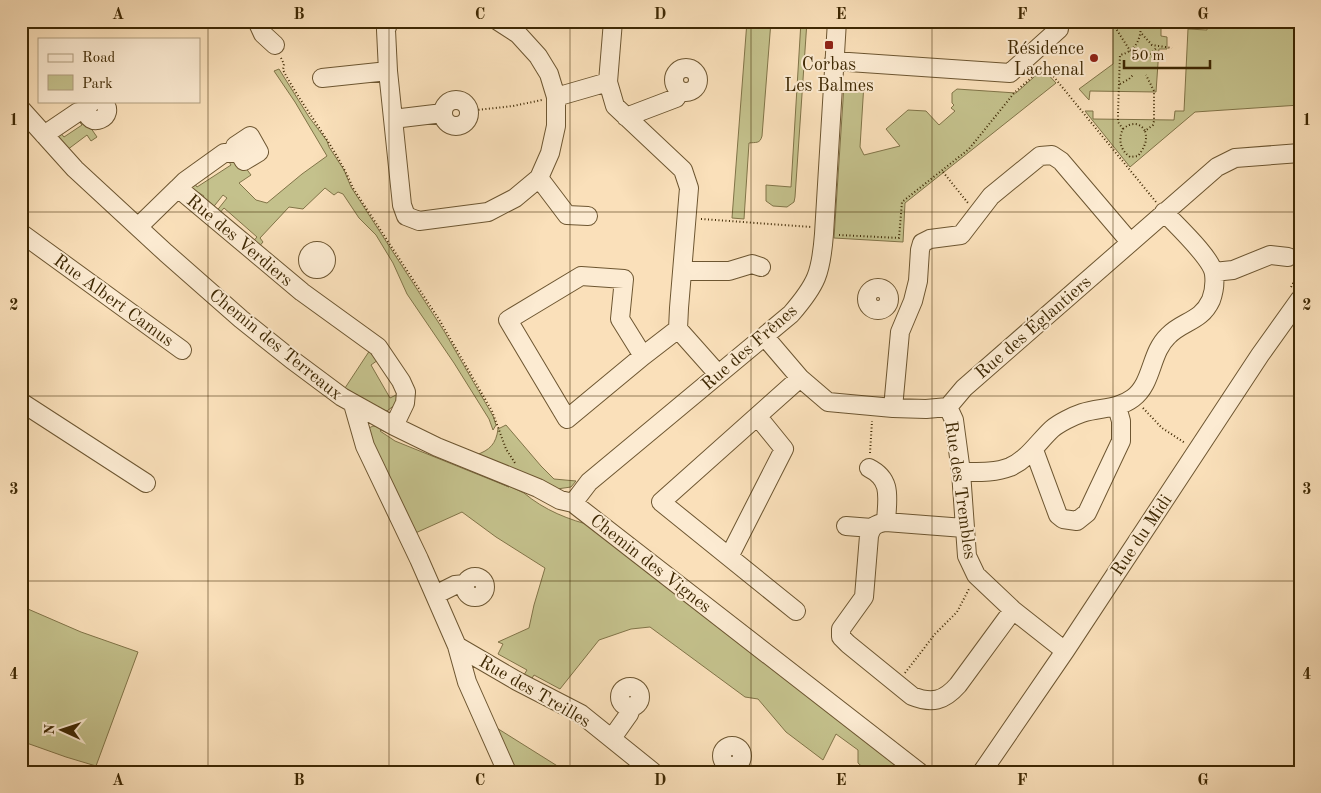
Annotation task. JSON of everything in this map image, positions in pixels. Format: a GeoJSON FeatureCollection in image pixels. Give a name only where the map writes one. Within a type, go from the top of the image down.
{"type":"FeatureCollection","features":[{"type":"Feature","properties":{"kind":"street"},"geometry":{"type":"LineString","coordinates":[[257,21],[263,34],[275,44]]}},
{"type":"Feature","properties":{"kind":"street"},"geometry":{"type":"LineString","coordinates":[[389,21],[386,30],[388,71],[402,206],[411,225],[419,222],[488,212],[514,198],[538,178],[550,153],[556,126],[556,97],[549,74],[538,56],[518,34],[498,21]]}},
{"type":"Feature","properties":{"kind":"street"},"geometry":{"type":"LineString","coordinates":[[613,21],[608,82],[615,106],[683,170],[689,188],[678,329],[718,374]]}},
{"type":"Feature","properties":{"kind":"street","name":"Rue des Frênes"},"geometry":{"type":"LineString","coordinates":[[573,503],[589,482],[791,314],[814,284],[822,259],[820,231],[837,21]]}},
{"type":"Feature","properties":{"kind":"street"},"geometry":{"type":"LineString","coordinates":[[834,61],[1010,73],[1058,29],[1059,21]]}},
{"type":"Feature","properties":{"kind":"street"},"geometry":{"type":"LineString","coordinates":[[322,78],[388,71]]}},
{"type":"Feature","properties":{"kind":"street"},"geometry":{"type":"LineString","coordinates":[[556,97],[608,82]]}},
{"type":"Feature","properties":{"kind":"street"},"geometry":{"type":"LineString","coordinates":[[626,117],[676,98],[680,91]]}},
{"type":"Feature","properties":{"kind":"street"},"geometry":{"type":"LineString","coordinates":[[393,119],[443,113],[448,103],[455,100],[466,105],[468,112]]}},
{"type":"Feature","properties":{"kind":"street"},"geometry":{"type":"LineString","coordinates":[[44,135],[78,112],[89,107],[92,119],[101,120],[107,112],[106,105],[103,102]]}},
{"type":"Feature","properties":{"kind":"street","name":"Chemin des Terreaux"},"geometry":{"type":"LineString","coordinates":[[21,109],[75,169],[241,319],[291,359],[353,404],[365,446],[458,646],[467,682],[506,772]]}},
{"type":"Feature","properties":{"kind":"street","name":"Rue des Verdiers"},"geometry":{"type":"LineString","coordinates":[[138,227],[185,181],[224,153],[239,153]]}},
{"type":"Feature","properties":{"kind":"street","name":"Rue des Églantiers"},"geometry":{"type":"LineString","coordinates":[[948,407],[964,388],[1217,167],[1234,158],[1300,153]]}},
{"type":"Feature","properties":{"kind":"street"},"geometry":{"type":"LineString","coordinates":[[893,408],[900,332],[913,301],[918,281],[922,244],[930,239],[961,235],[991,196],[1040,156],[1052,155],[1061,161],[1130,242]]}},
{"type":"Feature","properties":{"kind":"street"},"geometry":{"type":"LineString","coordinates":[[538,178],[567,215],[588,216]]}},
{"type":"Feature","properties":{"kind":"street","name":"Rue des Verdiers"},"geometry":{"type":"LineString","coordinates":[[178,188],[302,292],[378,347],[401,381],[406,392],[402,413],[394,426]]}},
{"type":"Feature","properties":{"kind":"street"},"geometry":{"type":"LineString","coordinates":[[961,472],[998,470],[1011,466],[1034,450],[1053,428],[1060,424],[1082,413],[1117,407],[1134,398],[1148,377],[1156,354],[1167,336],[1200,316],[1211,300],[1214,287],[1214,272],[1207,259],[1164,212]]}},
{"type":"Feature","properties":{"kind":"street","name":"Rue Albert Camus"},"geometry":{"type":"LineString","coordinates":[[21,233],[182,350]]}},
{"type":"Feature","properties":{"kind":"street"},"geometry":{"type":"LineString","coordinates":[[1214,272],[1233,270],[1270,255],[1288,257]]}},
{"type":"Feature","properties":{"kind":"street"},"geometry":{"type":"LineString","coordinates":[[682,272],[729,271],[752,264],[761,267]]}},
{"type":"Feature","properties":{"kind":"street","name":"Rue des Verdiers"},"geometry":{"type":"LineString","coordinates":[[302,292],[312,279],[315,269]]}},
{"type":"Feature","properties":{"kind":"street"},"geometry":{"type":"LineString","coordinates":[[642,356],[620,319],[624,279],[581,276],[508,320],[567,419],[642,356],[678,329]]}},
{"type":"Feature","properties":{"kind":"street","name":"Rue du Midi"},"geometry":{"type":"LineString","coordinates":[[982,772],[1065,651],[1260,355],[1300,298]]}},
{"type":"Feature","properties":{"kind":"street"},"geometry":{"type":"LineString","coordinates":[[889,299],[913,301]]}},
{"type":"Feature","properties":{"kind":"street"},"geometry":{"type":"LineString","coordinates":[[765,337],[800,378],[828,402],[893,408],[926,409],[948,407]]}},
{"type":"Feature","properties":{"kind":"street"},"geometry":{"type":"LineString","coordinates":[[796,611],[660,502],[800,378]]}},
{"type":"Feature","properties":{"kind":"street"},"geometry":{"type":"LineString","coordinates":[[21,402],[146,484]]}},
{"type":"Feature","properties":{"kind":"street","name":"Chemin des Vignes"},"geometry":{"type":"LineString","coordinates":[[353,404],[437,447],[538,488],[560,500],[573,503],[919,772]]}},
{"type":"Feature","properties":{"kind":"street","name":"Rue des Trembles"},"geometry":{"type":"LineString","coordinates":[[948,407],[954,420],[961,472],[966,556],[976,575],[1013,610],[1065,651]]}},
{"type":"Feature","properties":{"kind":"street"},"geometry":{"type":"LineString","coordinates":[[1034,450],[1058,515],[1063,520],[1077,521],[1087,513],[1121,441],[1121,421],[1117,407]]}},
{"type":"Feature","properties":{"kind":"street"},"geometry":{"type":"LineString","coordinates":[[729,557],[784,449],[758,417]]}},
{"type":"Feature","properties":{"kind":"street"},"geometry":{"type":"LineString","coordinates":[[869,468],[879,473],[888,489],[879,525],[869,536],[864,597],[841,629],[841,637],[848,644],[896,685],[912,696],[923,700],[937,701],[950,694],[1013,610]]}},
{"type":"Feature","properties":{"kind":"street"},"geometry":{"type":"LineString","coordinates":[[846,526],[879,525],[964,528]]}},
{"type":"Feature","properties":{"kind":"street"},"geometry":{"type":"LineString","coordinates":[[435,595],[456,585],[465,584]]}},
{"type":"Feature","properties":{"kind":"street","name":"Rue des Treilles"},"geometry":{"type":"LineString","coordinates":[[458,646],[517,681],[580,714],[654,772]]}},
{"type":"Feature","properties":{"kind":"street"},"geometry":{"type":"LineString","coordinates":[[612,738],[629,714],[632,706]]}},
{"type":"Feature","properties":{"kind":"path"},"geometry":{"type":"LineString","coordinates":[[1113,24],[1136,60]]}},
{"type":"Feature","properties":{"kind":"path"},"geometry":{"type":"LineString","coordinates":[[1123,129],[1118,122],[1120,55],[1136,46],[1141,33],[1141,24]]}},
{"type":"Feature","properties":{"kind":"path"},"geometry":{"type":"LineString","coordinates":[[1141,33],[1147,42],[1157,47],[1172,48]]}},
{"type":"Feature","properties":{"kind":"path"},"geometry":{"type":"LineString","coordinates":[[275,44],[284,64],[282,70],[292,89],[326,137],[354,188],[440,321],[492,411],[506,449],[511,459],[517,465]]}},
{"type":"Feature","properties":{"kind":"path"},"geometry":{"type":"LineString","coordinates":[[1146,60],[1157,47]]}},
{"type":"Feature","properties":{"kind":"path"},"geometry":{"type":"LineString","coordinates":[[686,218],[899,238],[902,202],[969,149],[1015,92],[1045,66],[1164,212]]}},
{"type":"Feature","properties":{"kind":"path"},"geometry":{"type":"LineString","coordinates":[[1120,84],[1134,74]]}},
{"type":"Feature","properties":{"kind":"path"},"geometry":{"type":"LineString","coordinates":[[1145,131],[1153,125],[1154,111],[1154,91],[1146,75]]}},
{"type":"Feature","properties":{"kind":"path"},"geometry":{"type":"LineString","coordinates":[[468,112],[513,106],[556,97]]}},
{"type":"Feature","properties":{"kind":"path"},"geometry":{"type":"LineString","coordinates":[[1134,123],[1145,131],[1146,144],[1138,156],[1134,157],[1126,154],[1122,147],[1120,135],[1123,129],[1128,124],[1134,123]]}},
{"type":"Feature","properties":{"kind":"path"},"geometry":{"type":"LineString","coordinates":[[942,171],[977,215]]}},
{"type":"Feature","properties":{"kind":"path"},"geometry":{"type":"LineString","coordinates":[[1134,398],[1162,428],[1189,446]]}},
{"type":"Feature","properties":{"kind":"path"},"geometry":{"type":"LineString","coordinates":[[869,468],[873,406]]}},
{"type":"Feature","properties":{"kind":"path"},"geometry":{"type":"LineString","coordinates":[[896,685],[935,634],[957,612],[976,575]]}},
{"type":"Feature","properties":{"kind":"green space"},"geometry":{"type":"Polygon","coordinates":[[[747,21],[771,21],[762,136],[759,141],[749,143],[744,219],[732,218],[747,21]]]}},
{"type":"Feature","properties":{"kind":"green space"},"geometry":{"type":"Polygon","coordinates":[[[801,21],[807,21],[795,197],[794,202],[787,207],[773,206],[766,201],[766,185],[791,187],[801,21]]]}},
{"type":"Feature","properties":{"kind":"green space"},"geometry":{"type":"Polygon","coordinates":[[[1207,21],[1300,21],[1300,105],[1195,112],[1130,167],[1085,111],[1093,111],[1093,119],[1174,120],[1175,111],[1184,111],[1188,29],[1207,30],[1207,21]]]}},
{"type":"Feature","properties":{"kind":"green space"},"geometry":{"type":"Polygon","coordinates":[[[1113,24],[1161,24],[1161,36],[1167,37],[1167,49],[1159,49],[1156,92],[1090,91],[1089,100],[1079,89],[1113,64],[1113,24]]]}},
{"type":"Feature","properties":{"kind":"green space"},"geometry":{"type":"Polygon","coordinates":[[[279,69],[309,117],[327,141],[344,170],[351,187],[444,331],[493,416],[496,425],[493,430],[489,419],[454,363],[407,294],[393,263],[376,235],[359,218],[343,194],[338,192],[334,195],[325,188],[303,209],[289,207],[260,238],[263,242],[257,249],[251,244],[257,237],[224,208],[218,215],[215,213],[227,198],[223,195],[211,210],[201,201],[204,196],[193,189],[190,192],[192,180],[197,187],[231,165],[226,157],[245,167],[251,175],[239,183],[256,200],[267,203],[327,156],[274,71],[279,69]]]}},
{"type":"Feature","properties":{"kind":"green space"},"geometry":{"type":"Polygon","coordinates":[[[1043,69],[1056,83],[905,203],[903,242],[834,238],[844,85],[846,82],[864,83],[860,147],[864,155],[900,146],[886,129],[908,110],[926,111],[939,125],[955,111],[951,108],[954,105],[952,103],[952,93],[957,89],[1016,93],[1043,69]]]}},
{"type":"Feature","properties":{"kind":"green space"},"geometry":{"type":"Polygon","coordinates":[[[77,119],[86,121],[97,137],[91,141],[87,135],[67,150],[56,136],[59,131],[64,137],[82,125],[77,119]]]}},
{"type":"Feature","properties":{"kind":"green space"},"geometry":{"type":"Polygon","coordinates":[[[370,350],[373,352],[371,354],[378,360],[371,365],[390,398],[398,394],[396,404],[387,411],[345,388],[370,350]]]}},
{"type":"Feature","properties":{"kind":"green space"},"geometry":{"type":"Polygon","coordinates":[[[506,425],[554,479],[576,481],[571,487],[557,489],[476,455],[492,446],[498,429],[506,425]]]}},
{"type":"Feature","properties":{"kind":"green space"},"geometry":{"type":"Polygon","coordinates":[[[373,426],[379,427],[524,493],[557,514],[594,526],[905,772],[868,772],[858,763],[858,750],[836,734],[823,760],[786,732],[758,699],[745,697],[650,627],[631,629],[599,640],[560,689],[534,675],[529,683],[522,678],[527,670],[498,654],[503,644],[498,642],[529,628],[545,568],[496,537],[462,512],[411,535],[367,429],[373,426]],[[381,430],[395,441],[509,487],[381,430]]]}},
{"type":"Feature","properties":{"kind":"green space"},"geometry":{"type":"Polygon","coordinates":[[[21,606],[81,632],[138,652],[96,766],[21,741],[21,606]]]}},
{"type":"Feature","properties":{"kind":"green space"},"geometry":{"type":"Polygon","coordinates":[[[492,725],[567,772],[510,772],[492,725]]]}},
{"type":"Feature","properties":{"kind":"place","name":"Corbas Les Balmes"},"geometry":{"type":"Point","coordinates":[829,45]}},
{"type":"Feature","properties":{"kind":"place","name":"Résidence Lachenal"},"geometry":{"type":"Point","coordinates":[1094,58]}}]}
